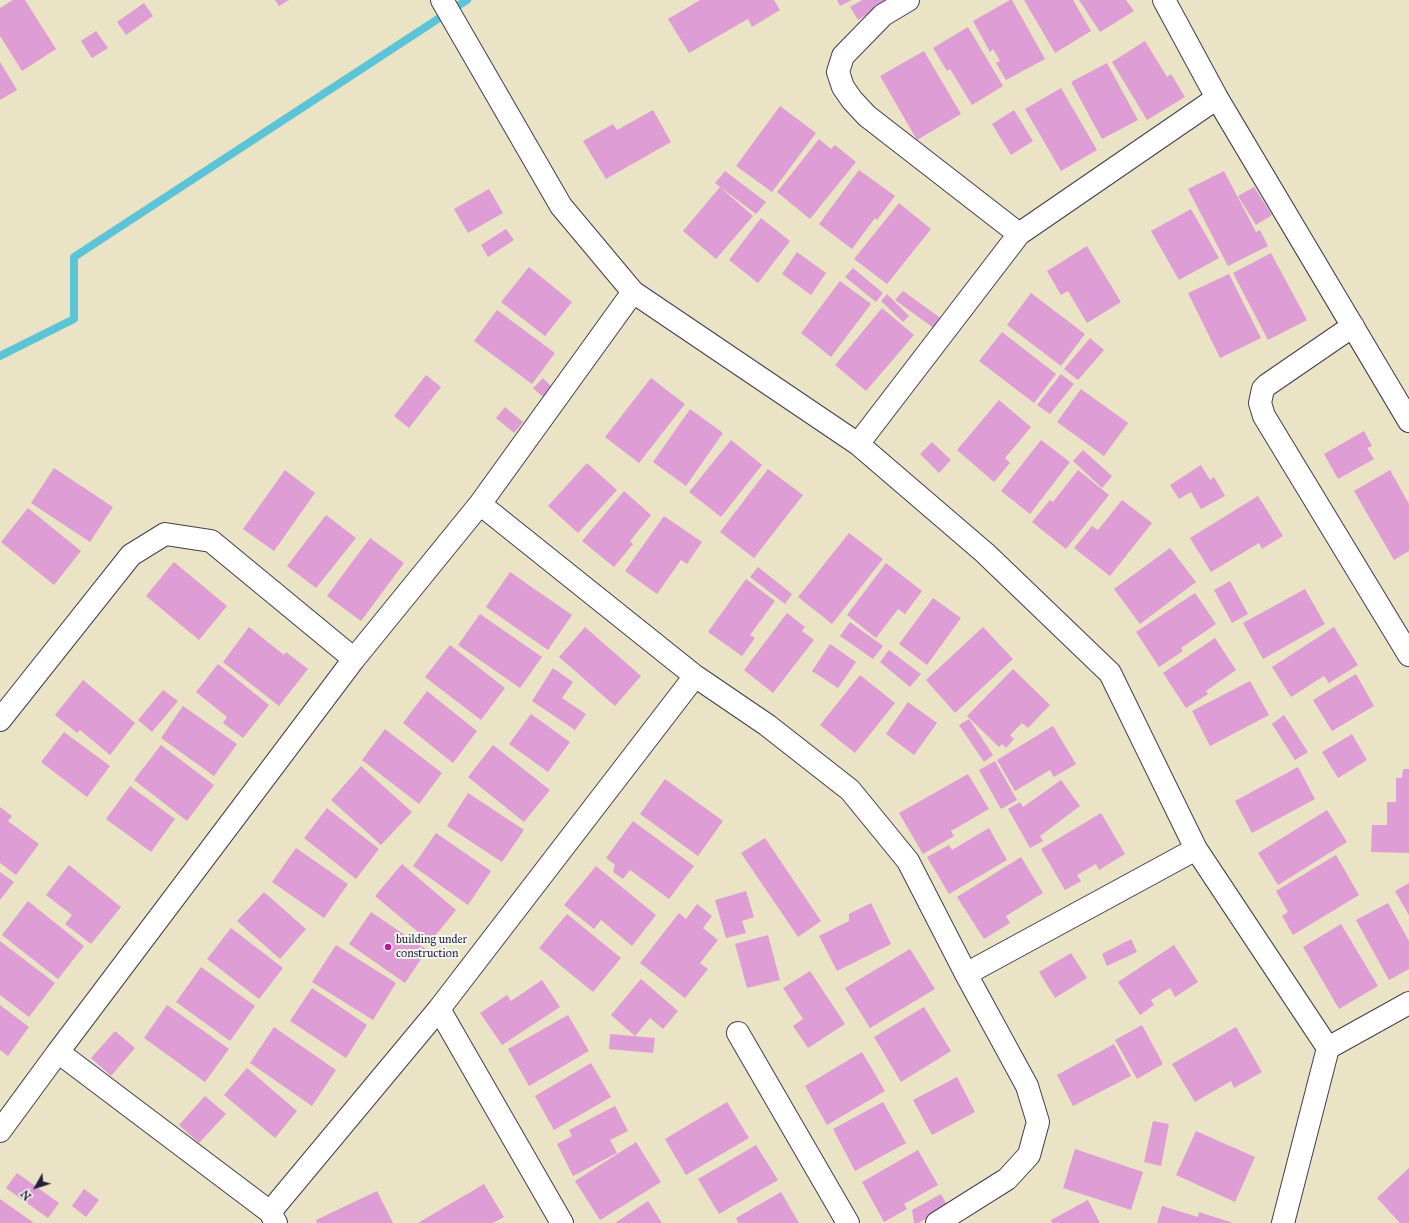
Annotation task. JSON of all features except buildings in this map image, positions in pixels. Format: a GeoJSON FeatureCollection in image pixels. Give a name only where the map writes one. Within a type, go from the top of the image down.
{"type":"FeatureCollection","features":[{"type":"Feature","properties":{"kind":"street"},"geometry":{"type":"LineString","coordinates":[[442,0],[560,206],[633,292],[858,444],[985,553],[1110,673],[1196,849],[1328,1048]]}},
{"type":"Feature","properties":{"kind":"street"},"geometry":{"type":"LineString","coordinates":[[908,0],[883,16],[843,56],[838,72],[843,87],[852,100],[867,116],[1018,234]]}},
{"type":"Feature","properties":{"kind":"street"},"geometry":{"type":"LineString","coordinates":[[1164,0],[1217,98],[1409,421]]}},
{"type":"Feature","properties":{"kind":"street"},"geometry":{"type":"LineString","coordinates":[[858,444],[1018,234],[1217,98]]}},
{"type":"Feature","properties":{"kind":"street"},"geometry":{"type":"LineString","coordinates":[[0,1131],[354,659],[480,504],[633,292]]}},
{"type":"Feature","properties":{"kind":"street"},"geometry":{"type":"LineString","coordinates":[[1352,326],[1263,389],[1260,403],[1264,416],[1409,655]]}},
{"type":"Feature","properties":{"kind":"street"},"geometry":{"type":"LineString","coordinates":[[480,504],[695,676],[767,725],[850,790],[908,861],[966,974],[1027,1086],[1038,1122],[1029,1155],[1007,1179],[937,1223]]}},
{"type":"Feature","properties":{"kind":"street"},"geometry":{"type":"LineString","coordinates":[[0,720],[131,555],[165,534],[211,541],[354,659]]}},
{"type":"Feature","properties":{"kind":"street"},"geometry":{"type":"LineString","coordinates":[[58,1052],[273,1218],[439,1009],[695,676]]}},
{"type":"Feature","properties":{"kind":"street"},"geometry":{"type":"LineString","coordinates":[[966,974],[1196,849]]}},
{"type":"Feature","properties":{"kind":"street"},"geometry":{"type":"LineString","coordinates":[[1283,1223],[1328,1048],[1409,1003]]}},
{"type":"Feature","properties":{"kind":"street"},"geometry":{"type":"LineString","coordinates":[[439,1009],[562,1223]]}},
{"type":"Feature","properties":{"kind":"street"},"geometry":{"type":"LineString","coordinates":[[738,1033],[848,1223]]}},
{"type":"Feature","properties":{"kind":"waterway"},"geometry":{"type":"LineString","coordinates":[[0,356],[74,319],[74,257],[467,0]]}},
{"type":"Feature","properties":{"kind":"place","name":"building under construction"},"geometry":{"type":"Point","coordinates":[388,947]}}]}
